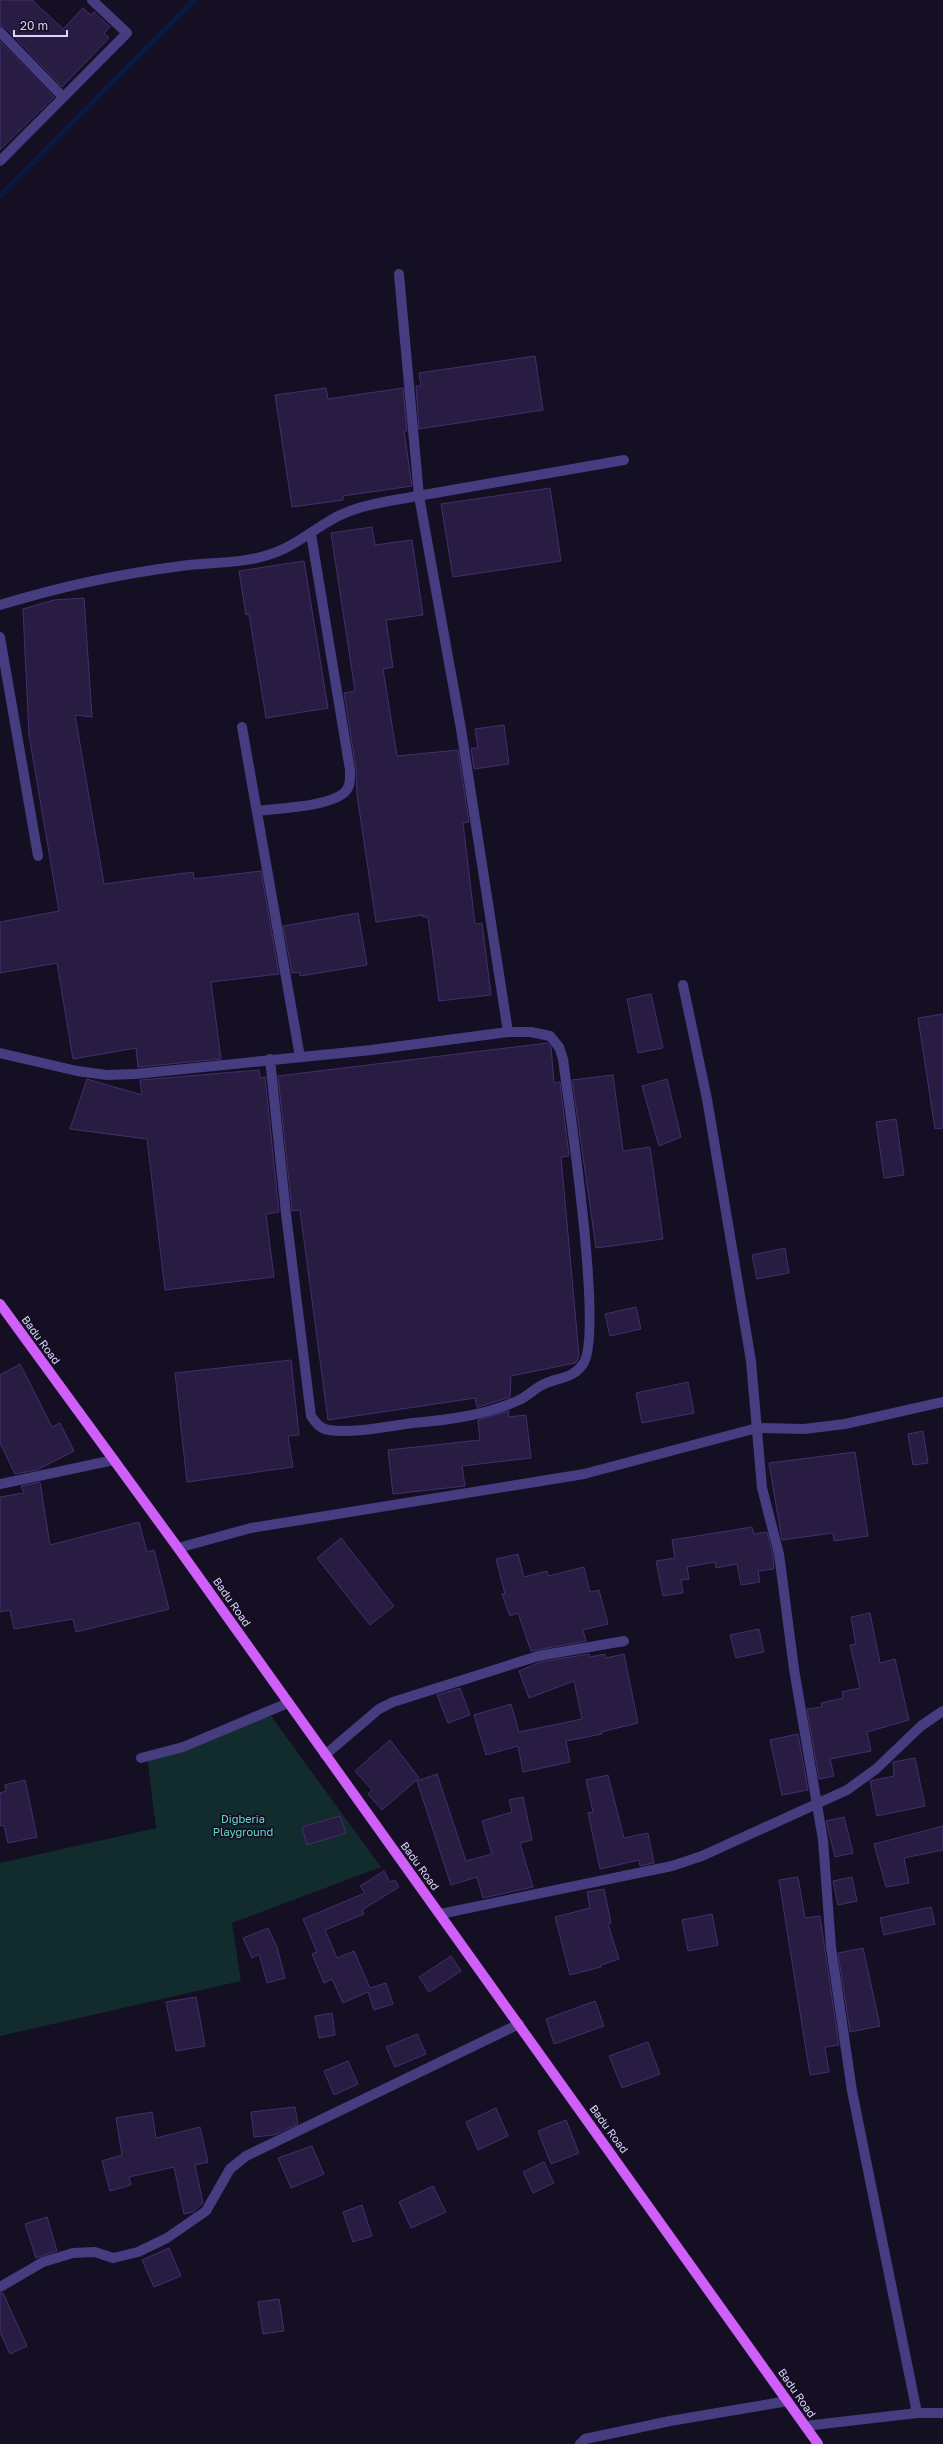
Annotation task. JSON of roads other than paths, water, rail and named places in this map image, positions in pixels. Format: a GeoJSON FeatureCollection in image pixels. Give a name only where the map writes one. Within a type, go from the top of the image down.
{"type":"FeatureCollection","features":[{"type":"Feature","properties":{"kind":"main road","name":"Badu Road"},"geometry":{"type":"LineString","coordinates":[[0,1304],[178,1548],[818,2444]]}},
{"type":"Feature","properties":{"kind":"street"},"geometry":{"type":"LineString","coordinates":[[0,161],[126,33],[92,0]]}},
{"type":"Feature","properties":{"kind":"street"},"geometry":{"type":"LineString","coordinates":[[0,32],[63,97]]}},
{"type":"Feature","properties":{"kind":"street"},"geometry":{"type":"LineString","coordinates":[[399,274],[419,496],[461,729],[508,1032]]}},
{"type":"Feature","properties":{"kind":"street"},"geometry":{"type":"LineString","coordinates":[[0,606],[53,589],[104,578],[268,556],[291,546],[332,519],[356,509],[419,496],[624,460]]}},
{"type":"Feature","properties":{"kind":"street"},"geometry":{"type":"LineString","coordinates":[[257,811],[327,800],[345,792],[350,784],[350,770],[311,534]]}},
{"type":"Feature","properties":{"kind":"street"},"geometry":{"type":"LineString","coordinates":[[0,637],[38,856]]}},
{"type":"Feature","properties":{"kind":"street"},"geometry":{"type":"LineString","coordinates":[[242,727],[300,1057]]}},
{"type":"Feature","properties":{"kind":"street"},"geometry":{"type":"LineString","coordinates":[[683,986],[707,1099],[749,1353],[762,1488],[779,1554],[794,1669],[823,1840],[831,1947],[852,2090],[917,2413]]}},
{"type":"Feature","properties":{"kind":"street"},"geometry":{"type":"LineString","coordinates":[[0,1053],[77,1071],[106,1074],[136,1074],[270,1059],[300,1057],[508,1032],[531,1032],[550,1036],[559,1047],[563,1059],[586,1243],[591,1322],[589,1348],[584,1363],[570,1377],[546,1383],[521,1399],[495,1409],[420,1423],[328,1430],[318,1425],[311,1416],[286,1214],[270,1059]]}},
{"type":"Feature","properties":{"kind":"street"},"geometry":{"type":"LineString","coordinates":[[178,1548],[251,1528],[584,1474],[757,1428],[804,1429],[845,1424],[943,1402]]}},
{"type":"Feature","properties":{"kind":"street"},"geometry":{"type":"LineString","coordinates":[[0,1484],[114,1460]]}},
{"type":"Feature","properties":{"kind":"street"},"geometry":{"type":"LineString","coordinates":[[325,1755],[379,1709],[393,1702],[538,1656],[624,1641]]}},
{"type":"Feature","properties":{"kind":"street"},"geometry":{"type":"LineString","coordinates":[[141,1758],[183,1747],[288,1702]]}},
{"type":"Feature","properties":{"kind":"street"},"geometry":{"type":"LineString","coordinates":[[440,1914],[672,1866],[702,1856],[817,1805],[847,1790],[876,1769],[921,1726],[943,1711]]}},
{"type":"Feature","properties":{"kind":"street"},"geometry":{"type":"LineString","coordinates":[[0,2287],[43,2262],[73,2252],[95,2252],[113,2258],[138,2252],[167,2238],[206,2211],[230,2169],[246,2156],[519,2024]]}},
{"type":"Feature","properties":{"kind":"street"},"geometry":{"type":"LineString","coordinates":[[580,2444],[585,2439],[670,2421],[788,2401]]}},
{"type":"Feature","properties":{"kind":"street"},"geometry":{"type":"LineString","coordinates":[[805,2426],[917,2413],[943,2413]]}},
{"type":"Feature","properties":{"kind":"waterway"},"geometry":{"type":"LineString","coordinates":[[0,196],[194,0]]}},
{"type":"Feature","properties":{"kind":"park label","name":"Digberia Playground"},"geometry":{"type":"Point","coordinates":[243,1825]}}]}
